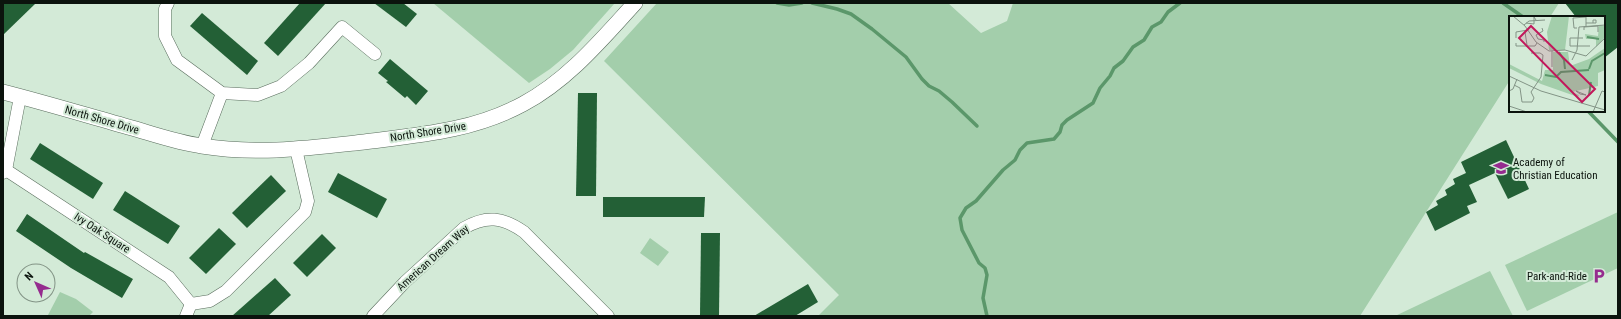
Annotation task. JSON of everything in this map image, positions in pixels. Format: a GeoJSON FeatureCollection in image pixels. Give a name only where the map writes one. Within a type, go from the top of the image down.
{"type":"FeatureCollection","features":[{"type":"Feature","properties":{"kind":"street"},"geometry":{"type":"LineString","coordinates":[[168,3],[165,9],[165,36],[177,60],[222,93],[258,96],[281,86],[309,63],[342,27],[375,54]]}},
{"type":"Feature","properties":{"kind":"street","name":"North Shore Drive"},"geometry":{"type":"LineString","coordinates":[[3,92],[179,142],[240,150],[296,150],[438,133],[474,125],[501,115],[540,94],[568,73],[593,49],[635,3]]}},
{"type":"Feature","properties":{"kind":"street"},"geometry":{"type":"LineString","coordinates":[[202,146],[222,93]]}},
{"type":"Feature","properties":{"kind":"street","name":"Ivy Oak Square"},"geometry":{"type":"LineString","coordinates":[[20,97],[4,171],[169,277],[191,304]]}},
{"type":"Feature","properties":{"kind":"street"},"geometry":{"type":"LineString","coordinates":[[186,316],[191,304],[210,301],[226,291],[305,212],[308,201],[296,150]]}},
{"type":"Feature","properties":{"kind":"street","name":"American Dream Way"},"geometry":{"type":"LineString","coordinates":[[373,316],[405,282],[464,228],[474,222],[486,219],[496,219],[508,222],[524,232],[608,316]]}},
{"type":"Feature","properties":{"kind":"green space"},"geometry":{"type":"Polygon","coordinates":[[[433,3],[615,3],[573,50],[550,69],[529,83],[433,3]]]}},
{"type":"Feature","properties":{"kind":"green space"},"geometry":{"type":"Polygon","coordinates":[[[657,3],[948,3],[981,33],[1007,21],[1013,3],[1559,3],[1551,16],[1509,16],[1509,82],[1360,316],[818,316],[839,295],[604,61],[657,3]]]}},
{"type":"Feature","properties":{"kind":"green space"},"geometry":{"type":"Polygon","coordinates":[[[1618,212],[1618,268],[1527,311],[1505,265],[1618,212]]]}},
{"type":"Feature","properties":{"kind":"green space"},"geometry":{"type":"Polygon","coordinates":[[[650,238],[669,252],[658,266],[640,253],[650,238]]]}},
{"type":"Feature","properties":{"kind":"green space"},"geometry":{"type":"Polygon","coordinates":[[[1490,271],[1513,316],[1395,316],[1490,271]]]}},
{"type":"Feature","properties":{"kind":"green space"},"geometry":{"type":"Polygon","coordinates":[[[60,292],[76,299],[93,312],[89,316],[48,315],[54,303],[56,303],[60,292]]]}},
{"type":"Feature","properties":{"kind":"building"},"geometry":{"type":"Polygon","coordinates":[[[3,3],[36,3],[3,35],[3,3]]]}},
{"type":"Feature","properties":{"kind":"building"},"geometry":{"type":"Polygon","coordinates":[[[300,3],[326,3],[278,56],[264,43],[300,3]]]}},
{"type":"Feature","properties":{"kind":"building"},"geometry":{"type":"Polygon","coordinates":[[[374,3],[403,3],[417,14],[406,27],[374,3]]]}},
{"type":"Feature","properties":{"kind":"building"},"geometry":{"type":"Polygon","coordinates":[[[1565,3],[1618,3],[1618,47],[1605,57],[1605,16],[1575,16],[1565,3]]]}},
{"type":"Feature","properties":{"kind":"building"},"geometry":{"type":"Polygon","coordinates":[[[202,13],[258,61],[247,75],[190,26],[202,13]]]}},
{"type":"Feature","properties":{"kind":"building"},"geometry":{"type":"Polygon","coordinates":[[[390,59],[428,91],[416,105],[407,96],[405,98],[386,82],[388,81],[378,73],[390,59]]]}},
{"type":"Feature","properties":{"kind":"building"},"geometry":{"type":"Polygon","coordinates":[[[578,93],[597,93],[596,196],[576,196],[578,93]]]}},
{"type":"Feature","properties":{"kind":"building"},"geometry":{"type":"Polygon","coordinates":[[[1506,140],[1529,189],[1508,199],[1495,173],[1469,185],[1477,202],[1467,206],[1470,213],[1435,231],[1426,212],[1438,205],[1436,201],[1447,195],[1445,190],[1455,184],[1453,179],[1466,173],[1461,162],[1506,140]]]}},
{"type":"Feature","properties":{"kind":"building"},"geometry":{"type":"Polygon","coordinates":[[[40,143],[103,183],[93,199],[30,159],[40,143]]]}},
{"type":"Feature","properties":{"kind":"building"},"geometry":{"type":"Polygon","coordinates":[[[338,173],[387,199],[377,218],[328,192],[338,173]]]}},
{"type":"Feature","properties":{"kind":"building"},"geometry":{"type":"Polygon","coordinates":[[[271,175],[286,191],[247,228],[232,213],[271,175]]]}},
{"type":"Feature","properties":{"kind":"building"},"geometry":{"type":"Polygon","coordinates":[[[125,191],[180,226],[168,244],[113,210],[125,191]]]}},
{"type":"Feature","properties":{"kind":"building"},"geometry":{"type":"Polygon","coordinates":[[[603,197],[705,197],[704,217],[603,217],[603,197]]]}},
{"type":"Feature","properties":{"kind":"building"},"geometry":{"type":"Polygon","coordinates":[[[27,214],[84,253],[85,252],[133,279],[122,298],[71,268],[16,231],[27,214]]]}},
{"type":"Feature","properties":{"kind":"building"},"geometry":{"type":"Polygon","coordinates":[[[219,228],[236,244],[206,274],[189,258],[219,228]]]}},
{"type":"Feature","properties":{"kind":"building"},"geometry":{"type":"Polygon","coordinates":[[[701,233],[720,233],[719,316],[700,316],[701,233]]]}},
{"type":"Feature","properties":{"kind":"building"},"geometry":{"type":"Polygon","coordinates":[[[322,234],[336,248],[307,277],[293,263],[322,234]]]}},
{"type":"Feature","properties":{"kind":"building"},"geometry":{"type":"Polygon","coordinates":[[[275,278],[291,295],[268,316],[232,316],[275,278]]]}},
{"type":"Feature","properties":{"kind":"building"},"geometry":{"type":"Polygon","coordinates":[[[808,284],[818,302],[795,316],[754,316],[808,284]]]}},
{"type":"Feature","properties":{"kind":"waterway"},"geometry":{"type":"LineString","coordinates":[[777,3],[789,5],[802,3]]}},
{"type":"Feature","properties":{"kind":"waterway"},"geometry":{"type":"LineString","coordinates":[[812,3],[851,14],[872,29],[906,57],[929,86],[939,91],[977,126]]}},
{"type":"Feature","properties":{"kind":"waterway"},"geometry":{"type":"LineString","coordinates":[[987,316],[983,298],[987,275],[985,268],[979,263],[962,230],[960,218],[966,208],[976,201],[1003,170],[1015,160],[1020,150],[1027,143],[1054,139],[1060,132],[1062,125],[1067,120],[1093,103],[1100,88],[1110,76],[1114,68],[1123,61],[1133,47],[1144,40],[1152,27],[1161,22],[1168,12],[1180,3]]}},
{"type":"Feature","properties":{"kind":"waterway"},"geometry":{"type":"LineString","coordinates":[[1503,3],[1522,16]]}},
{"type":"Feature","properties":{"kind":"waterway"},"geometry":{"type":"LineString","coordinates":[[1589,112],[1618,142]]}},
{"type":"Feature","properties":{"kind":"place","name":"Academy of Christian Education"},"geometry":{"type":"Point","coordinates":[1501,168]}},
{"type":"Feature","properties":{"kind":"place","name":"Park-and-Ride"},"geometry":{"type":"Point","coordinates":[1599,276]}}]}
